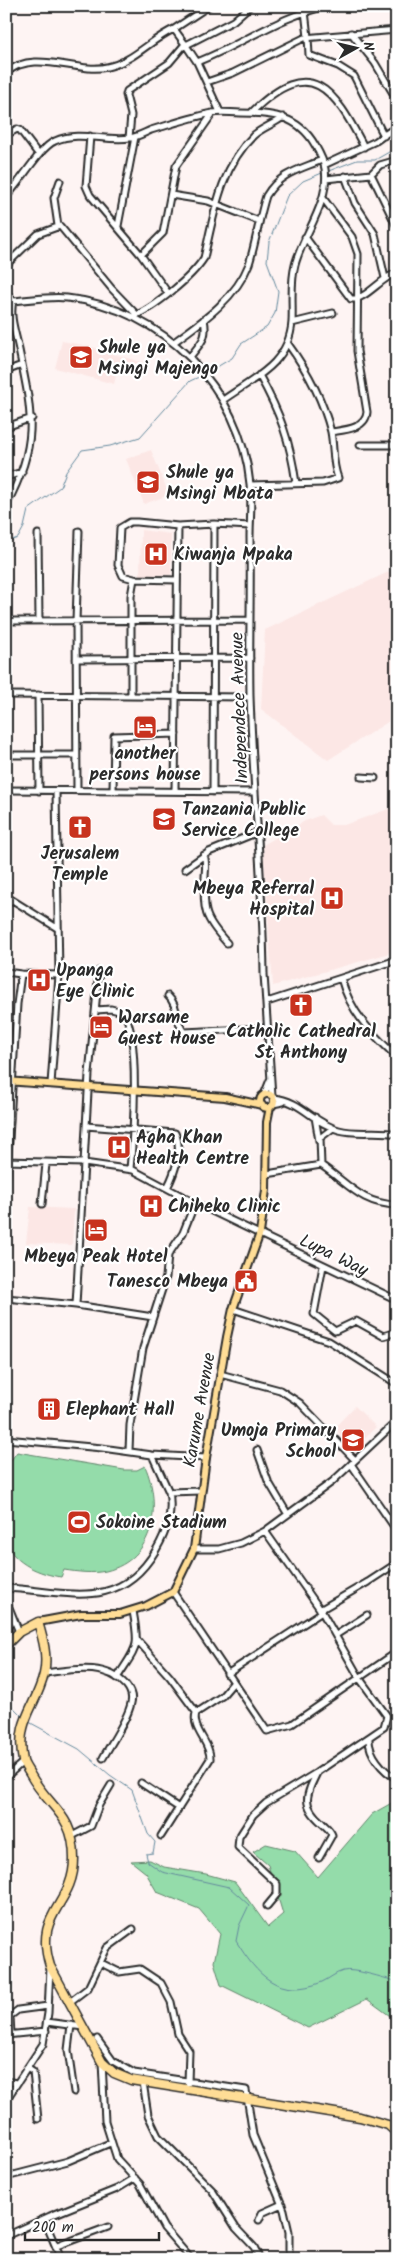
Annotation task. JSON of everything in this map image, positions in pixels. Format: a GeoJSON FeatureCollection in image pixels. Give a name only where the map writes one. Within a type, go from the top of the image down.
{"type":"FeatureCollection","features":[{"type":"Feature","properties":{"kind":"highway"},"geometry":{"type":"LineString","coordinates":[[6,1645],[19,1632],[38,1622],[46,1656],[44,1673],[23,1721],[23,1762],[43,1793],[62,1814],[72,1836],[74,1849],[73,1874],[64,1896],[52,1915],[45,1940],[50,1966],[71,2001],[102,2062],[114,2073],[143,2082],[188,2084],[249,2098],[377,2121],[388,2125],[397,2133]]}},
{"type":"Feature","properties":{"kind":"main road"},"geometry":{"type":"LineString","coordinates":[[10,1081],[88,1086],[269,1103]]}},
{"type":"Feature","properties":{"kind":"main road"},"geometry":{"type":"LineString","coordinates":[[244,1100],[263,1096],[269,1103]]}},
{"type":"Feature","properties":{"kind":"main road","name":"Karume Avenue"},"geometry":{"type":"LineString","coordinates":[[173,1592],[194,1549],[206,1458],[233,1308],[260,1233],[267,1174],[269,1103],[263,1096]]}},
{"type":"Feature","properties":{"kind":"main road"},"geometry":{"type":"LineString","coordinates":[[38,1622],[80,1614],[120,1614],[133,1611],[173,1592]]}},
{"type":"Feature","properties":{"kind":"street"},"geometry":{"type":"LineString","coordinates":[[6,73],[17,65],[24,63],[63,63],[96,68],[107,67],[140,51],[200,9],[209,6]]}},
{"type":"Feature","properties":{"kind":"street"},"geometry":{"type":"LineString","coordinates":[[128,138],[131,122],[127,90],[169,63],[185,44],[233,21],[242,9],[250,6]]}},
{"type":"Feature","properties":{"kind":"street"},"geometry":{"type":"LineString","coordinates":[[197,62],[229,50],[306,11],[328,6]]}},
{"type":"Feature","properties":{"kind":"street"},"geometry":{"type":"LineString","coordinates":[[306,11],[309,55],[338,66],[354,76],[384,136]]}},
{"type":"Feature","properties":{"kind":"street"},"geometry":{"type":"LineString","coordinates":[[174,29],[197,62],[220,112]]}},
{"type":"Feature","properties":{"kind":"street"},"geometry":{"type":"LineString","coordinates":[[207,82],[308,37],[397,30]]}},
{"type":"Feature","properties":{"kind":"street"},"geometry":{"type":"LineString","coordinates":[[351,33],[371,58],[397,100]]}},
{"type":"Feature","properties":{"kind":"street"},"geometry":{"type":"LineString","coordinates":[[252,112],[269,96],[286,86],[304,82],[312,84],[331,94],[340,104],[364,147]]}},
{"type":"Feature","properties":{"kind":"street"},"geometry":{"type":"LineString","coordinates":[[6,198],[39,155],[56,140],[90,136],[128,138],[220,112],[252,112],[283,117],[297,124],[308,134],[324,164],[326,179],[322,198],[305,237],[293,273],[292,323],[288,344],[276,361],[223,400]]}},
{"type":"Feature","properties":{"kind":"street"},"geometry":{"type":"LineString","coordinates":[[141,255],[164,233],[173,174],[178,160],[213,113]]}},
{"type":"Feature","properties":{"kind":"street"},"geometry":{"type":"LineString","coordinates":[[134,316],[168,293],[190,274],[204,258],[215,204],[227,173],[259,131],[283,117]]}},
{"type":"Feature","properties":{"kind":"street"},"geometry":{"type":"LineString","coordinates":[[174,342],[227,298],[243,276],[249,264],[258,221],[266,196],[278,179],[324,164],[364,147],[397,126]]}},
{"type":"Feature","properties":{"kind":"street"},"geometry":{"type":"LineString","coordinates":[[6,135],[17,129],[20,130],[39,155]]}},
{"type":"Feature","properties":{"kind":"street"},"geometry":{"type":"LineString","coordinates":[[90,136],[86,186],[90,195],[118,226],[168,293]]}},
{"type":"Feature","properties":{"kind":"street"},"geometry":{"type":"LineString","coordinates":[[118,226],[135,136]]}},
{"type":"Feature","properties":{"kind":"street"},"geometry":{"type":"LineString","coordinates":[[326,179],[371,174],[380,165],[397,160]]}},
{"type":"Feature","properties":{"kind":"street"},"geometry":{"type":"LineString","coordinates":[[371,174],[397,227]]}},
{"type":"Feature","properties":{"kind":"street"},"geometry":{"type":"LineString","coordinates":[[345,176],[355,204],[375,234],[385,278]]}},
{"type":"Feature","properties":{"kind":"street"},"geometry":{"type":"LineString","coordinates":[[58,226],[54,198],[60,181]]}},
{"type":"Feature","properties":{"kind":"street"},"geometry":{"type":"LineString","coordinates":[[171,195],[215,204],[258,221]]}},
{"type":"Feature","properties":{"kind":"street"},"geometry":{"type":"LineString","coordinates":[[322,198],[344,226],[356,247],[359,263],[357,351],[367,416],[356,427],[331,432]]}},
{"type":"Feature","properties":{"kind":"street"},"geometry":{"type":"LineString","coordinates":[[6,265],[38,234],[58,226],[63,228],[134,316]]}},
{"type":"Feature","properties":{"kind":"street"},"geometry":{"type":"LineString","coordinates":[[305,237],[348,298],[359,299],[385,278],[397,273]]}},
{"type":"Feature","properties":{"kind":"street"},"geometry":{"type":"LineString","coordinates":[[6,291],[13,301]]}},
{"type":"Feature","properties":{"kind":"street"},"geometry":{"type":"LineString","coordinates":[[13,301],[67,298],[104,306],[134,316]]}},
{"type":"Feature","properties":{"kind":"street"},"geometry":{"type":"LineString","coordinates":[[6,506],[22,472],[27,455],[32,418],[22,365],[9,315],[13,301]]}},
{"type":"Feature","properties":{"kind":"street"},"geometry":{"type":"LineString","coordinates":[[292,323],[333,313]]}},
{"type":"Feature","properties":{"kind":"street","name":"Independece Avenue"},"geometry":{"type":"LineString","coordinates":[[134,316],[174,342],[206,376],[223,400],[244,448],[250,485],[250,697],[267,1002],[266,1028],[271,1079],[269,1103]]}},
{"type":"Feature","properties":{"kind":"street"},"geometry":{"type":"LineString","coordinates":[[190,357],[205,338],[204,319]]}},
{"type":"Feature","properties":{"kind":"street"},"geometry":{"type":"LineString","coordinates":[[250,485],[330,482],[338,478],[331,432],[314,387],[288,344]]}},
{"type":"Feature","properties":{"kind":"street"},"geometry":{"type":"LineString","coordinates":[[6,371],[22,365]]}},
{"type":"Feature","properties":{"kind":"street"},"geometry":{"type":"LineString","coordinates":[[259,375],[278,408],[285,426],[292,450],[296,483]]}},
{"type":"Feature","properties":{"kind":"street"},"geometry":{"type":"LineString","coordinates":[[6,427],[32,418]]}},
{"type":"Feature","properties":{"kind":"street"},"geometry":{"type":"LineString","coordinates":[[360,445],[397,445]]}},
{"type":"Feature","properties":{"kind":"street"},"geometry":{"type":"LineString","coordinates":[[6,477],[22,472]]}},
{"type":"Feature","properties":{"kind":"street"},"geometry":{"type":"LineString","coordinates":[[177,580],[134,579],[123,576],[118,565],[120,528],[123,525],[137,522],[178,526],[214,524],[250,526]]}},
{"type":"Feature","properties":{"kind":"street"},"geometry":{"type":"LineString","coordinates":[[213,792],[214,524]]}},
{"type":"Feature","properties":{"kind":"street"},"geometry":{"type":"LineString","coordinates":[[175,792],[178,526]]}},
{"type":"Feature","properties":{"kind":"street"},"geometry":{"type":"LineString","coordinates":[[76,791],[76,620],[79,531]]}},
{"type":"Feature","properties":{"kind":"street"},"geometry":{"type":"LineString","coordinates":[[38,534],[39,620]]}},
{"type":"Feature","properties":{"kind":"street"},"geometry":{"type":"LineString","coordinates":[[131,696],[130,620],[131,584],[134,579]]}},
{"type":"Feature","properties":{"kind":"street"},"geometry":{"type":"LineString","coordinates":[[6,621],[250,620]]}},
{"type":"Feature","properties":{"kind":"street"},"geometry":{"type":"LineString","coordinates":[[76,659],[250,658]]}},
{"type":"Feature","properties":{"kind":"street"},"geometry":{"type":"LineString","coordinates":[[6,695],[250,697]]}},
{"type":"Feature","properties":{"kind":"street"},"geometry":{"type":"LineString","coordinates":[[38,696],[39,791]]}},
{"type":"Feature","properties":{"kind":"street"},"geometry":{"type":"LineString","coordinates":[[113,791],[114,736],[176,734]]}},
{"type":"Feature","properties":{"kind":"street"},"geometry":{"type":"LineString","coordinates":[[6,755],[76,755]]}},
{"type":"Feature","properties":{"kind":"street"},"geometry":{"type":"LineString","coordinates":[[361,776],[375,778]]}},
{"type":"Feature","properties":{"kind":"street"},"geometry":{"type":"LineString","coordinates":[[6,790],[256,792]]}},
{"type":"Feature","properties":{"kind":"street"},"geometry":{"type":"LineString","coordinates":[[51,1084],[59,975],[56,791]]}},
{"type":"Feature","properties":{"kind":"street"},"geometry":{"type":"LineString","coordinates":[[185,869],[204,855],[258,832]]}},
{"type":"Feature","properties":{"kind":"street"},"geometry":{"type":"LineString","coordinates":[[204,855],[206,865],[203,894],[205,911],[227,943]]}},
{"type":"Feature","properties":{"kind":"street"},"geometry":{"type":"LineString","coordinates":[[6,896],[57,928]]}},
{"type":"Feature","properties":{"kind":"street"},"geometry":{"type":"LineString","coordinates":[[6,905],[12,900]]}},
{"type":"Feature","properties":{"kind":"street"},"geometry":{"type":"LineString","coordinates":[[267,1002],[397,960]]}},
{"type":"Feature","properties":{"kind":"street"},"geometry":{"type":"LineString","coordinates":[[76,1305],[88,1086],[100,971]]}},
{"type":"Feature","properties":{"kind":"street"},"geometry":{"type":"LineString","coordinates":[[6,972],[59,975]]}},
{"type":"Feature","properties":{"kind":"street"},"geometry":{"type":"LineString","coordinates":[[6,1190],[10,1081],[16,1004],[21,974]]}},
{"type":"Feature","properties":{"kind":"street"},"geometry":{"type":"LineString","coordinates":[[341,978],[350,1005],[359,1019],[397,1056]]}},
{"type":"Feature","properties":{"kind":"street"},"geometry":{"type":"LineString","coordinates":[[168,996],[176,1008],[178,1023],[184,1032],[266,1028]]}},
{"type":"Feature","properties":{"kind":"street"},"geometry":{"type":"LineString","coordinates":[[96,1010],[119,1010],[126,1016],[130,1031],[135,1091],[130,1169]]}},
{"type":"Feature","properties":{"kind":"street"},"geometry":{"type":"LineString","coordinates":[[263,1096],[271,1079]]}},
{"type":"Feature","properties":{"kind":"street"},"geometry":{"type":"LineString","coordinates":[[269,1103],[286,1102],[298,1106],[340,1131],[397,1134]]}},
{"type":"Feature","properties":{"kind":"street"},"geometry":{"type":"LineString","coordinates":[[314,1117],[321,1165]]}},
{"type":"Feature","properties":{"kind":"street"},"geometry":{"type":"LineString","coordinates":[[86,1126],[176,1134],[177,1158],[175,1172],[168,1188]]}},
{"type":"Feature","properties":{"kind":"street"},"geometry":{"type":"LineString","coordinates":[[319,1144],[322,1135],[333,1128]]}},
{"type":"Feature","properties":{"kind":"street","name":"Lupa Way"},"geometry":{"type":"LineString","coordinates":[[8,1161],[46,1164],[84,1163],[130,1169],[323,1266],[397,1300]]}},
{"type":"Feature","properties":{"kind":"street"},"geometry":{"type":"LineString","coordinates":[[42,1204],[46,1164]]}},
{"type":"Feature","properties":{"kind":"street"},"geometry":{"type":"LineString","coordinates":[[267,1174],[321,1165],[368,1200],[379,1204],[397,1205]]}},
{"type":"Feature","properties":{"kind":"street"},"geometry":{"type":"LineString","coordinates":[[129,1451],[130,1425],[143,1348],[166,1277],[168,1255],[183,1233],[195,1203]]}},
{"type":"Feature","properties":{"kind":"street"},"geometry":{"type":"LineString","coordinates":[[323,1266],[314,1314],[335,1331],[356,1321],[383,1336],[396,1332]]}},
{"type":"Feature","properties":{"kind":"street"},"geometry":{"type":"LineString","coordinates":[[6,1298],[76,1305],[153,1317]]}},
{"type":"Feature","properties":{"kind":"street"},"geometry":{"type":"LineString","coordinates":[[233,1308],[329,1341],[397,1384]]}},
{"type":"Feature","properties":{"kind":"street"},"geometry":{"type":"LineString","coordinates":[[220,1374],[280,1390],[300,1403],[353,1462],[397,1531]]}},
{"type":"Feature","properties":{"kind":"street"},"geometry":{"type":"LineString","coordinates":[[194,1549],[219,1549],[240,1543],[265,1531],[287,1513],[332,1482],[397,1421]]}},
{"type":"Feature","properties":{"kind":"street"},"geometry":{"type":"LineString","coordinates":[[6,1440],[129,1451],[152,1455],[206,1458]]}},
{"type":"Feature","properties":{"kind":"street"},"geometry":{"type":"LineString","coordinates":[[257,1450],[268,1481],[287,1513]]}},
{"type":"Feature","properties":{"kind":"street"},"geometry":{"type":"LineString","coordinates":[[6,1588],[88,1595],[104,1592],[137,1577],[151,1559],[168,1524],[171,1503],[169,1492],[152,1455]]}},
{"type":"Feature","properties":{"kind":"street"},"geometry":{"type":"LineString","coordinates":[[169,1492],[201,1492]]}},
{"type":"Feature","properties":{"kind":"street"},"geometry":{"type":"LineString","coordinates":[[265,1531],[321,1611],[360,1679],[388,1716],[384,1726],[368,1738],[266,1803],[253,1815],[238,1839],[238,1847],[277,1884],[277,1894],[267,1906]]}},
{"type":"Feature","properties":{"kind":"street"},"geometry":{"type":"LineString","coordinates":[[227,1674],[397,1563]]}},
{"type":"Feature","properties":{"kind":"street"},"geometry":{"type":"LineString","coordinates":[[173,1592],[264,1729],[269,1731],[292,1724],[397,1652]]}},
{"type":"Feature","properties":{"kind":"street"},"geometry":{"type":"LineString","coordinates":[[6,1600],[19,1632]]}},
{"type":"Feature","properties":{"kind":"street"},"geometry":{"type":"LineString","coordinates":[[117,1678],[136,1649],[138,1641],[133,1611]]}},
{"type":"Feature","properties":{"kind":"street"},"geometry":{"type":"LineString","coordinates":[[336,1635],[367,1615]]}},
{"type":"Feature","properties":{"kind":"street"},"geometry":{"type":"LineString","coordinates":[[138,1641],[166,1671],[196,1712],[195,1721],[209,1749],[210,1759],[161,1836]]}},
{"type":"Feature","properties":{"kind":"street"},"geometry":{"type":"LineString","coordinates":[[44,1673],[96,1669],[117,1678],[131,1692],[131,1704],[102,1758]]}},
{"type":"Feature","properties":{"kind":"street"},"geometry":{"type":"LineString","coordinates":[[196,1712],[222,1696],[233,1683]]}},
{"type":"Feature","properties":{"kind":"street"},"geometry":{"type":"LineString","coordinates":[[368,1738],[368,1746],[372,1754],[397,1779]]}},
{"type":"Feature","properties":{"kind":"street"},"geometry":{"type":"LineString","coordinates":[[6,1777],[23,1762]]}},
{"type":"Feature","properties":{"kind":"street"},"geometry":{"type":"LineString","coordinates":[[317,1772],[307,1796],[307,1805],[310,1812],[330,1830],[332,1835],[319,1858]]}},
{"type":"Feature","properties":{"kind":"street"},"geometry":{"type":"LineString","coordinates":[[141,1783],[179,1808]]}},
{"type":"Feature","properties":{"kind":"street"},"geometry":{"type":"LineString","coordinates":[[72,1836],[91,1826],[99,1805],[111,1784]]}},
{"type":"Feature","properties":{"kind":"street"},"geometry":{"type":"LineString","coordinates":[[71,2001],[88,1988],[107,1948],[133,1929]]}},
{"type":"Feature","properties":{"kind":"street"},"geometry":{"type":"LineString","coordinates":[[97,2039],[113,2060],[134,2073],[188,2084],[189,2051],[178,2034],[170,2002],[160,1983],[140,1969],[119,1972],[101,1963]]}},
{"type":"Feature","properties":{"kind":"street"},"geometry":{"type":"LineString","coordinates":[[6,2100],[43,2044],[47,2022],[50,1966]]}},
{"type":"Feature","properties":{"kind":"street"},"geometry":{"type":"LineString","coordinates":[[46,2032],[9,2035],[10,2016],[14,2012],[48,2006]]}},
{"type":"Feature","properties":{"kind":"street"},"geometry":{"type":"LineString","coordinates":[[47,2022],[83,2027]]}},
{"type":"Feature","properties":{"kind":"street"},"geometry":{"type":"LineString","coordinates":[[70,2025],[68,2050],[74,2092]]}},
{"type":"Feature","properties":{"kind":"street"},"geometry":{"type":"LineString","coordinates":[[102,2062],[102,2102],[110,2143],[117,2159],[135,2178],[147,2195],[164,2228],[191,2259]]}},
{"type":"Feature","properties":{"kind":"street"},"geometry":{"type":"LineString","coordinates":[[27,2068],[33,2072],[38,2118]]}},
{"type":"Feature","properties":{"kind":"street"},"geometry":{"type":"LineString","coordinates":[[6,2081],[16,2083]]}},
{"type":"Feature","properties":{"kind":"street"},"geometry":{"type":"LineString","coordinates":[[143,2082],[148,2115],[158,2136],[212,2190],[236,2228],[254,2247],[260,2259]]}},
{"type":"Feature","properties":{"kind":"street"},"geometry":{"type":"LineString","coordinates":[[249,2098],[252,2135],[282,2204],[289,2232],[289,2259]]}},
{"type":"Feature","properties":{"kind":"street"},"geometry":{"type":"LineString","coordinates":[[6,2177],[53,2166],[90,2153],[110,2143]]}},
{"type":"Feature","properties":{"kind":"street"},"geometry":{"type":"LineString","coordinates":[[6,2236],[117,2189],[135,2178]]}},
{"type":"Feature","properties":{"kind":"street"},"geometry":{"type":"LineString","coordinates":[[260,2220],[262,2213],[282,2204]]}},
{"type":"Feature","properties":{"kind":"street"},"geometry":{"type":"LineString","coordinates":[[44,2219],[61,2259]]}},
{"type":"Feature","properties":{"kind":"street"},"geometry":{"type":"LineString","coordinates":[[56,2246],[108,2226]]}},
{"type":"Feature","properties":{"kind":"street"},"geometry":{"type":"LineString","coordinates":[[6,2253],[7,2259]]}},
{"type":"Feature","properties":{"kind":"shaded area"},"geometry":{"type":"Polygon","coordinates":[[[62,341],[88,346],[147,364],[144,375],[118,368],[114,384],[55,368],[62,341]]]}},
{"type":"Feature","properties":{"kind":"shaded area"},"geometry":{"type":"Polygon","coordinates":[[[151,450],[169,495],[144,504],[126,459],[151,450]]]}},
{"type":"Feature","properties":{"kind":"shaded area","name":"Kiwanja Mpaka"},"geometry":{"type":"Polygon","coordinates":[[[141,530],[171,534],[171,575],[140,575],[141,530]]]}},
{"type":"Feature","properties":{"kind":"shaded area"},"geometry":{"type":"Polygon","coordinates":[[[397,568],[397,716],[328,760],[261,709],[265,630],[397,568]]]}},
{"type":"Feature","properties":{"kind":"shaded area","name":"Mbeya Referral Hospital"},"geometry":{"type":"Polygon","coordinates":[[[397,806],[397,951],[273,986],[263,845],[305,821],[321,815],[331,825],[344,825],[397,806]]]}},
{"type":"Feature","properties":{"kind":"shaded area"},"geometry":{"type":"Polygon","coordinates":[[[30,1207],[74,1209],[72,1245],[26,1243],[30,1207]]]}},
{"type":"Feature","properties":{"kind":"shaded area","name":"Umoja Primary School"},"geometry":{"type":"Polygon","coordinates":[[[355,1406],[376,1427],[350,1452],[335,1427],[355,1406]]]}},
{"type":"Feature","properties":{"kind":"green space","name":"Sokoine Stadium"},"geometry":{"type":"Polygon","coordinates":[[[17,1452],[124,1470],[137,1470],[145,1466],[153,1497],[153,1513],[150,1529],[144,1543],[135,1555],[122,1565],[106,1571],[90,1573],[64,1570],[61,1577],[29,1567],[15,1557],[6,1543],[6,1467],[17,1452]]]}},
{"type":"Feature","properties":{"kind":"green space"},"geometry":{"type":"Polygon","coordinates":[[[397,1800],[397,2021],[367,1999],[308,2028],[221,1985],[214,1962],[220,1934],[199,1909],[157,1892],[146,1873],[131,1861],[150,1860],[164,1867],[206,1874],[235,1882],[268,1927],[283,1914],[268,1865],[253,1852],[266,1844],[295,1851],[318,1877],[372,1814],[397,1800]]]}},
{"type":"Feature","properties":{"kind":"waterway"},"geometry":{"type":"LineString","coordinates":[[326,172],[357,160],[375,160],[389,152],[397,143]]}},
{"type":"Feature","properties":{"kind":"waterway"},"geometry":{"type":"LineString","coordinates":[[205,374],[232,358],[241,344],[267,327],[275,313],[278,291],[267,261],[269,242],[287,196],[303,181],[322,173]]}},
{"type":"Feature","properties":{"kind":"waterway"},"geometry":{"type":"LineString","coordinates":[[6,542],[18,538],[24,527],[28,510],[60,487],[66,472],[82,450],[110,446],[140,437],[190,381],[201,376]]}},
{"type":"Feature","properties":{"kind":"waterway"},"geometry":{"type":"LineString","coordinates":[[6,1700],[24,1718]]}},
{"type":"Feature","properties":{"kind":"waterway"},"geometry":{"type":"LineString","coordinates":[[29,1722],[79,1749],[110,1775],[132,1790],[148,1834],[155,1842],[153,1853],[146,1854],[148,1862],[162,1872],[229,1887],[249,1905],[239,1926],[236,1941],[261,1974],[281,1986],[293,1988],[307,1987],[348,1970],[395,1981],[397,1988]]}},
{"type":"Feature","properties":{"kind":"place","name":"Shule ya Msingi Majengo"},"geometry":{"type":"Point","coordinates":[81,357]}},
{"type":"Feature","properties":{"kind":"place","name":"Shule ya Msingi Mbata"},"geometry":{"type":"Point","coordinates":[148,482]}},
{"type":"Feature","properties":{"kind":"place","name":"Kiwanja Mpaka"},"geometry":{"type":"Point","coordinates":[156,554]}},
{"type":"Feature","properties":{"kind":"place","name":"another persons house"},"geometry":{"type":"Point","coordinates":[145,727]}},
{"type":"Feature","properties":{"kind":"place","name":"Tanzania Public Service College"},"geometry":{"type":"Point","coordinates":[164,819]}},
{"type":"Feature","properties":{"kind":"place","name":"Jerusalem Temple"},"geometry":{"type":"Point","coordinates":[80,827]}},
{"type":"Feature","properties":{"kind":"place","name":"Mbeya Referral Hospital"},"geometry":{"type":"Point","coordinates":[332,898]}},
{"type":"Feature","properties":{"kind":"place","name":"Upanga Eye Clinic"},"geometry":{"type":"Point","coordinates":[39,980]}},
{"type":"Feature","properties":{"kind":"place","name":"Catholic Cathedral St Anthony"},"geometry":{"type":"Point","coordinates":[301,1005]}},
{"type":"Feature","properties":{"kind":"place","name":"Warsame Guest House"},"geometry":{"type":"Point","coordinates":[101,1027]}},
{"type":"Feature","properties":{"kind":"place","name":"Agha Khan Health Centre"},"geometry":{"type":"Point","coordinates":[119,1147]}},
{"type":"Feature","properties":{"kind":"place","name":"Chiheko Clinic"},"geometry":{"type":"Point","coordinates":[151,1206]}},
{"type":"Feature","properties":{"kind":"place","name":"Mbeya Peak Hotel"},"geometry":{"type":"Point","coordinates":[96,1230]}},
{"type":"Feature","properties":{"kind":"place","name":"Tanesco Mbeya"},"geometry":{"type":"Point","coordinates":[246,1281]}},
{"type":"Feature","properties":{"kind":"place","name":"Elephant Hall"},"geometry":{"type":"Point","coordinates":[49,1409]}},
{"type":"Feature","properties":{"kind":"place","name":"Umoja Primary School"},"geometry":{"type":"Point","coordinates":[353,1440]}},
{"type":"Feature","properties":{"kind":"place","name":"Sokoine Stadium"},"geometry":{"type":"Point","coordinates":[79,1522]}}]}
